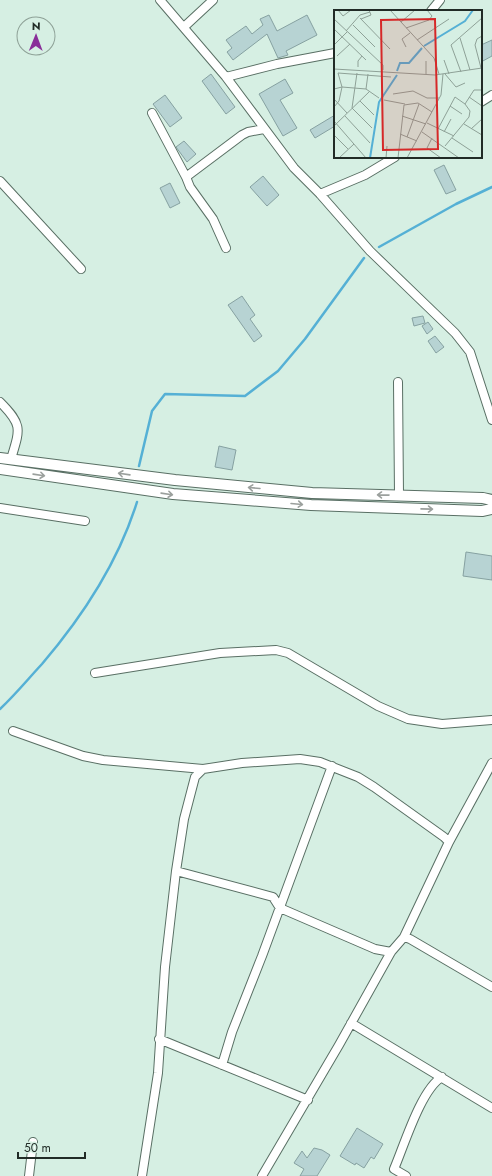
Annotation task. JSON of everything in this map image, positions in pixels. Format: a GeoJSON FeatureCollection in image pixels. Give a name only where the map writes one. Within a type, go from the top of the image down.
{"type":"FeatureCollection","features":[{"type":"Feature","properties":{"kind":"street"},"geometry":{"type":"LineString","coordinates":[[160,0],[226,77],[294,168],[320,194],[370,251],[455,333],[470,352],[492,420]]}},
{"type":"Feature","properties":{"kind":"street"},"geometry":{"type":"LineString","coordinates":[[184,27],[213,0]]}},
{"type":"Feature","properties":{"kind":"street"},"geometry":{"type":"LineString","coordinates":[[432,10],[440,0]]}},
{"type":"Feature","properties":{"kind":"street"},"geometry":{"type":"LineString","coordinates":[[226,77],[271,65],[334,53]]}},
{"type":"Feature","properties":{"kind":"street"},"geometry":{"type":"LineString","coordinates":[[482,101],[492,95]]}},
{"type":"Feature","properties":{"kind":"street"},"geometry":{"type":"LineString","coordinates":[[152,113],[190,187],[213,219],[226,248]]}},
{"type":"Feature","properties":{"kind":"street"},"geometry":{"type":"LineString","coordinates":[[186,177],[242,135],[248,132],[264,129]]}},
{"type":"Feature","properties":{"kind":"street"},"geometry":{"type":"LineString","coordinates":[[320,194],[365,175],[393,158]]}},
{"type":"Feature","properties":{"kind":"street"},"geometry":{"type":"LineString","coordinates":[[0,181],[81,269]]}},
{"type":"Feature","properties":{"kind":"street"},"geometry":{"type":"LineString","coordinates":[[398,382],[399,495]]}},
{"type":"Feature","properties":{"kind":"street"},"geometry":{"type":"LineString","coordinates":[[0,402],[15,418],[18,424],[17,440],[11,459]]}},
{"type":"Feature","properties":{"kind":"street"},"geometry":{"type":"LineString","coordinates":[[0,458],[175,480],[312,493],[399,495],[492,500]]}},
{"type":"Feature","properties":{"kind":"street"},"geometry":{"type":"LineString","coordinates":[[0,469],[172,494],[311,505],[482,511],[492,509]]}},
{"type":"Feature","properties":{"kind":"street"},"geometry":{"type":"LineString","coordinates":[[0,508],[85,521]]}},
{"type":"Feature","properties":{"kind":"street"},"geometry":{"type":"LineString","coordinates":[[95,673],[220,654],[276,650],[288,653],[378,706],[408,719],[442,724],[492,720]]}},
{"type":"Feature","properties":{"kind":"street"},"geometry":{"type":"LineString","coordinates":[[13,731],[83,756],[103,760],[203,769],[261,761],[300,759],[320,762],[332,766],[374,787],[438,832],[449,842]]}},
{"type":"Feature","properties":{"kind":"street"},"geometry":{"type":"LineString","coordinates":[[262,1176],[308,1100],[391,952],[404,937],[449,842],[492,763]]}},
{"type":"Feature","properties":{"kind":"street"},"geometry":{"type":"LineString","coordinates":[[222,1065],[232,1032],[280,908],[332,766]]}},
{"type":"Feature","properties":{"kind":"street"},"geometry":{"type":"LineString","coordinates":[[142,1176],[158,1073],[159,1039],[176,870],[184,819],[192,786],[195,776],[203,769]]}},
{"type":"Feature","properties":{"kind":"street"},"geometry":{"type":"LineString","coordinates":[[176,870],[273,897],[278,902],[280,908],[375,949],[391,952]]}},
{"type":"Feature","properties":{"kind":"street"},"geometry":{"type":"LineString","coordinates":[[404,937],[410,939],[441,959],[492,987]]}},
{"type":"Feature","properties":{"kind":"street"},"geometry":{"type":"LineString","coordinates":[[351,1023],[492,1108]]}},
{"type":"Feature","properties":{"kind":"street"},"geometry":{"type":"LineString","coordinates":[[159,1039],[308,1100]]}},
{"type":"Feature","properties":{"kind":"street"},"geometry":{"type":"LineString","coordinates":[[406,1176],[393,1173],[415,1117],[434,1081],[442,1077]]}},
{"type":"Feature","properties":{"kind":"street"},"geometry":{"type":"LineString","coordinates":[[29,1176],[33,1142]]}},
{"type":"Feature","properties":{"kind":"building"},"geometry":{"type":"Polygon","coordinates":[[[269,15],[277,31],[307,15],[317,35],[286,51],[288,55],[278,58],[267,34],[233,60],[227,52],[232,48],[226,40],[246,26],[252,34],[263,25],[260,19],[269,15]]]}},
{"type":"Feature","properties":{"kind":"building"},"geometry":{"type":"Polygon","coordinates":[[[492,40],[492,56],[482,61],[482,45],[492,40]]]}},
{"type":"Feature","properties":{"kind":"building"},"geometry":{"type":"Polygon","coordinates":[[[211,74],[235,107],[226,114],[202,81],[211,74]]]}},
{"type":"Feature","properties":{"kind":"building"},"geometry":{"type":"Polygon","coordinates":[[[285,79],[293,93],[280,100],[297,128],[283,136],[259,94],[285,79]]]}},
{"type":"Feature","properties":{"kind":"building"},"geometry":{"type":"Polygon","coordinates":[[[165,95],[182,118],[170,127],[153,104],[165,95]]]}},
{"type":"Feature","properties":{"kind":"building"},"geometry":{"type":"Polygon","coordinates":[[[334,116],[334,127],[315,138],[310,130],[334,116]]]}},
{"type":"Feature","properties":{"kind":"building"},"geometry":{"type":"Polygon","coordinates":[[[184,141],[196,154],[187,162],[176,147],[184,141]]]}},
{"type":"Feature","properties":{"kind":"building"},"geometry":{"type":"Polygon","coordinates":[[[444,165],[456,190],[446,194],[434,170],[444,165]]]}},
{"type":"Feature","properties":{"kind":"building"},"geometry":{"type":"Polygon","coordinates":[[[263,176],[279,195],[267,206],[250,187],[263,176]]]}},
{"type":"Feature","properties":{"kind":"building"},"geometry":{"type":"Polygon","coordinates":[[[170,183],[180,203],[170,208],[160,188],[170,183]]]}},
{"type":"Feature","properties":{"kind":"building"},"geometry":{"type":"Polygon","coordinates":[[[242,296],[255,315],[250,319],[262,336],[254,342],[228,305],[242,296]]]}},
{"type":"Feature","properties":{"kind":"building"},"geometry":{"type":"Polygon","coordinates":[[[423,316],[425,323],[414,326],[412,318],[423,316]]]}},
{"type":"Feature","properties":{"kind":"building"},"geometry":{"type":"Polygon","coordinates":[[[428,322],[433,329],[427,334],[422,326],[428,322]]]}},
{"type":"Feature","properties":{"kind":"building"},"geometry":{"type":"Polygon","coordinates":[[[435,336],[444,347],[436,353],[428,341],[435,336]]]}},
{"type":"Feature","properties":{"kind":"building"},"geometry":{"type":"Polygon","coordinates":[[[219,446],[236,450],[232,470],[215,467],[219,446]]]}},
{"type":"Feature","properties":{"kind":"building"},"geometry":{"type":"Polygon","coordinates":[[[466,552],[492,556],[492,580],[463,576],[466,552]]]}},
{"type":"Feature","properties":{"kind":"building"},"geometry":{"type":"Polygon","coordinates":[[[357,1128],[383,1144],[374,1159],[371,1157],[364,1168],[356,1163],[355,1165],[340,1156],[357,1128]]]}},
{"type":"Feature","properties":{"kind":"building"},"geometry":{"type":"Polygon","coordinates":[[[314,1148],[322,1150],[330,1155],[317,1176],[300,1176],[304,1169],[294,1163],[302,1151],[307,1158],[314,1148]]]}},
{"type":"Feature","properties":{"kind":"waterway"},"geometry":{"type":"LineString","coordinates":[[379,247],[456,204],[492,187]]}},
{"type":"Feature","properties":{"kind":"waterway"},"geometry":{"type":"LineString","coordinates":[[139,466],[152,411],[165,394],[245,396],[278,371],[305,339],[364,258]]}},
{"type":"Feature","properties":{"kind":"waterway"},"geometry":{"type":"LineString","coordinates":[[0,709],[42,664],[85,608],[98,588],[120,546],[137,502]]}}]}
